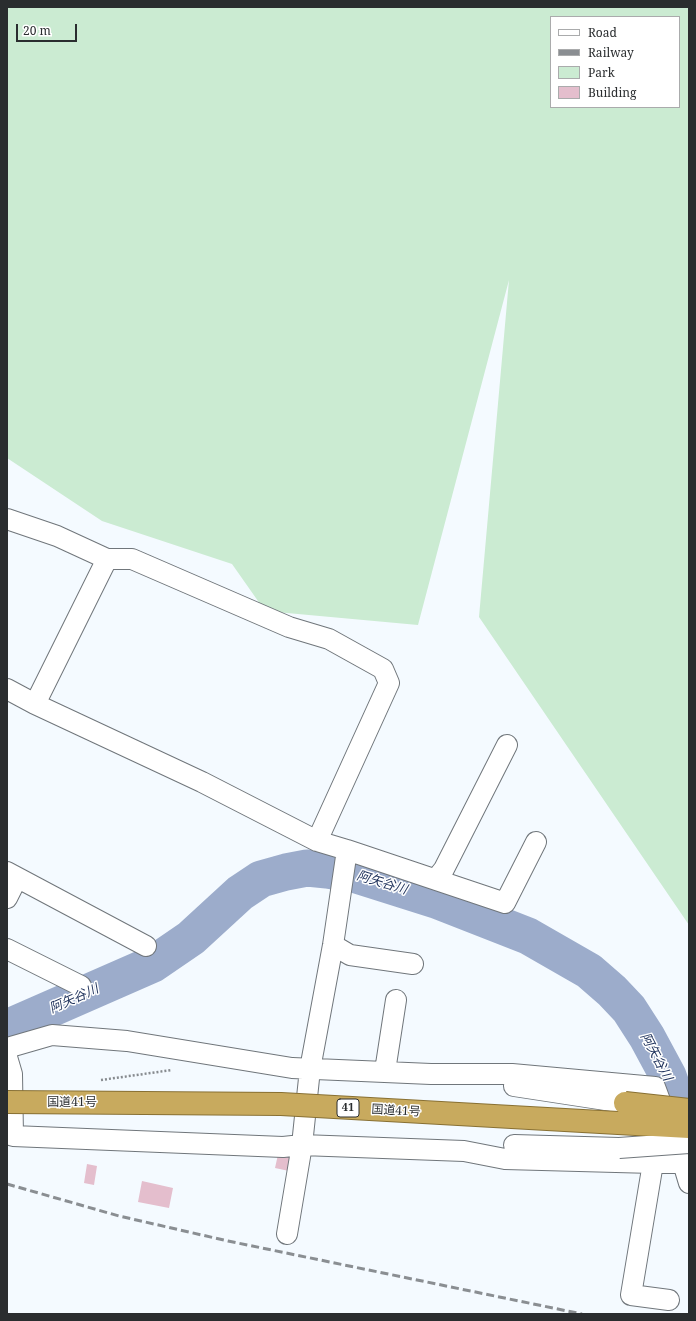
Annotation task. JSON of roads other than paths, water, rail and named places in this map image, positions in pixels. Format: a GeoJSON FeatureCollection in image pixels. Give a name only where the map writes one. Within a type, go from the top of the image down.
{"type":"FeatureCollection","features":[{"type":"Feature","properties":{"kind":"highway","name":"国道41号"},"geometry":{"type":"LineString","coordinates":[[7,1102],[281,1104],[689,1127]]}},
{"type":"Feature","properties":{"kind":"highway"},"geometry":{"type":"LineString","coordinates":[[625,1103],[689,1110]]}},
{"type":"Feature","properties":{"kind":"street"},"geometry":{"type":"LineString","coordinates":[[7,519],[57,536],[107,559],[132,559],[289,627],[329,639],[383,670],[389,683],[317,841]]}},
{"type":"Feature","properties":{"kind":"street"},"geometry":{"type":"LineString","coordinates":[[35,704],[107,559]]}},
{"type":"Feature","properties":{"kind":"street"},"geometry":{"type":"LineString","coordinates":[[7,689],[35,704],[202,782],[347,855],[436,879],[505,903],[536,842]]}},
{"type":"Feature","properties":{"kind":"street"},"geometry":{"type":"LineString","coordinates":[[436,879],[444,868],[507,745]]}},
{"type":"Feature","properties":{"kind":"street"},"geometry":{"type":"LineString","coordinates":[[287,1234],[302,1145],[310,1069],[333,946],[347,855]]}},
{"type":"Feature","properties":{"kind":"street"},"geometry":{"type":"LineString","coordinates":[[7,898],[12,875],[146,946]]}},
{"type":"Feature","properties":{"kind":"street"},"geometry":{"type":"LineString","coordinates":[[333,946],[350,955],[414,964]]}},
{"type":"Feature","properties":{"kind":"street"},"geometry":{"type":"LineString","coordinates":[[7,949],[81,986]]}},
{"type":"Feature","properties":{"kind":"street"},"geometry":{"type":"LineString","coordinates":[[385,1071],[396,1000]]}},
{"type":"Feature","properties":{"kind":"street"},"geometry":{"type":"LineString","coordinates":[[7,1048],[52,1035],[127,1041],[292,1068],[431,1074],[512,1074],[655,1087],[689,1183]]}},
{"type":"Feature","properties":{"kind":"street"},"geometry":{"type":"LineString","coordinates":[[7,1057],[12,1074],[13,1136],[464,1151],[505,1159],[683,1163]]}},
{"type":"Feature","properties":{"kind":"street"},"geometry":{"type":"LineString","coordinates":[[431,1074],[625,1103]]}},
{"type":"Feature","properties":{"kind":"street"},"geometry":{"type":"LineString","coordinates":[[464,1151],[512,1145],[619,1148],[689,1142]]}},
{"type":"Feature","properties":{"kind":"street"},"geometry":{"type":"LineString","coordinates":[[653,1163],[631,1295],[669,1300]]}},
{"type":"Feature","properties":{"kind":"waterway","name":"阿矢谷川"},"geometry":{"type":"LineString","coordinates":[[7,1028],[153,964],[191,938],[240,893],[261,879],[307,868],[327,870],[357,875],[436,900],[528,936],[589,971],[612,991],[629,1009],[647,1037],[668,1076],[689,1135]]}},
{"type":"Feature","properties":{"kind":"railway"},"geometry":{"type":"LineString","coordinates":[[7,1184],[119,1216],[228,1241],[582,1314]]}}]}
